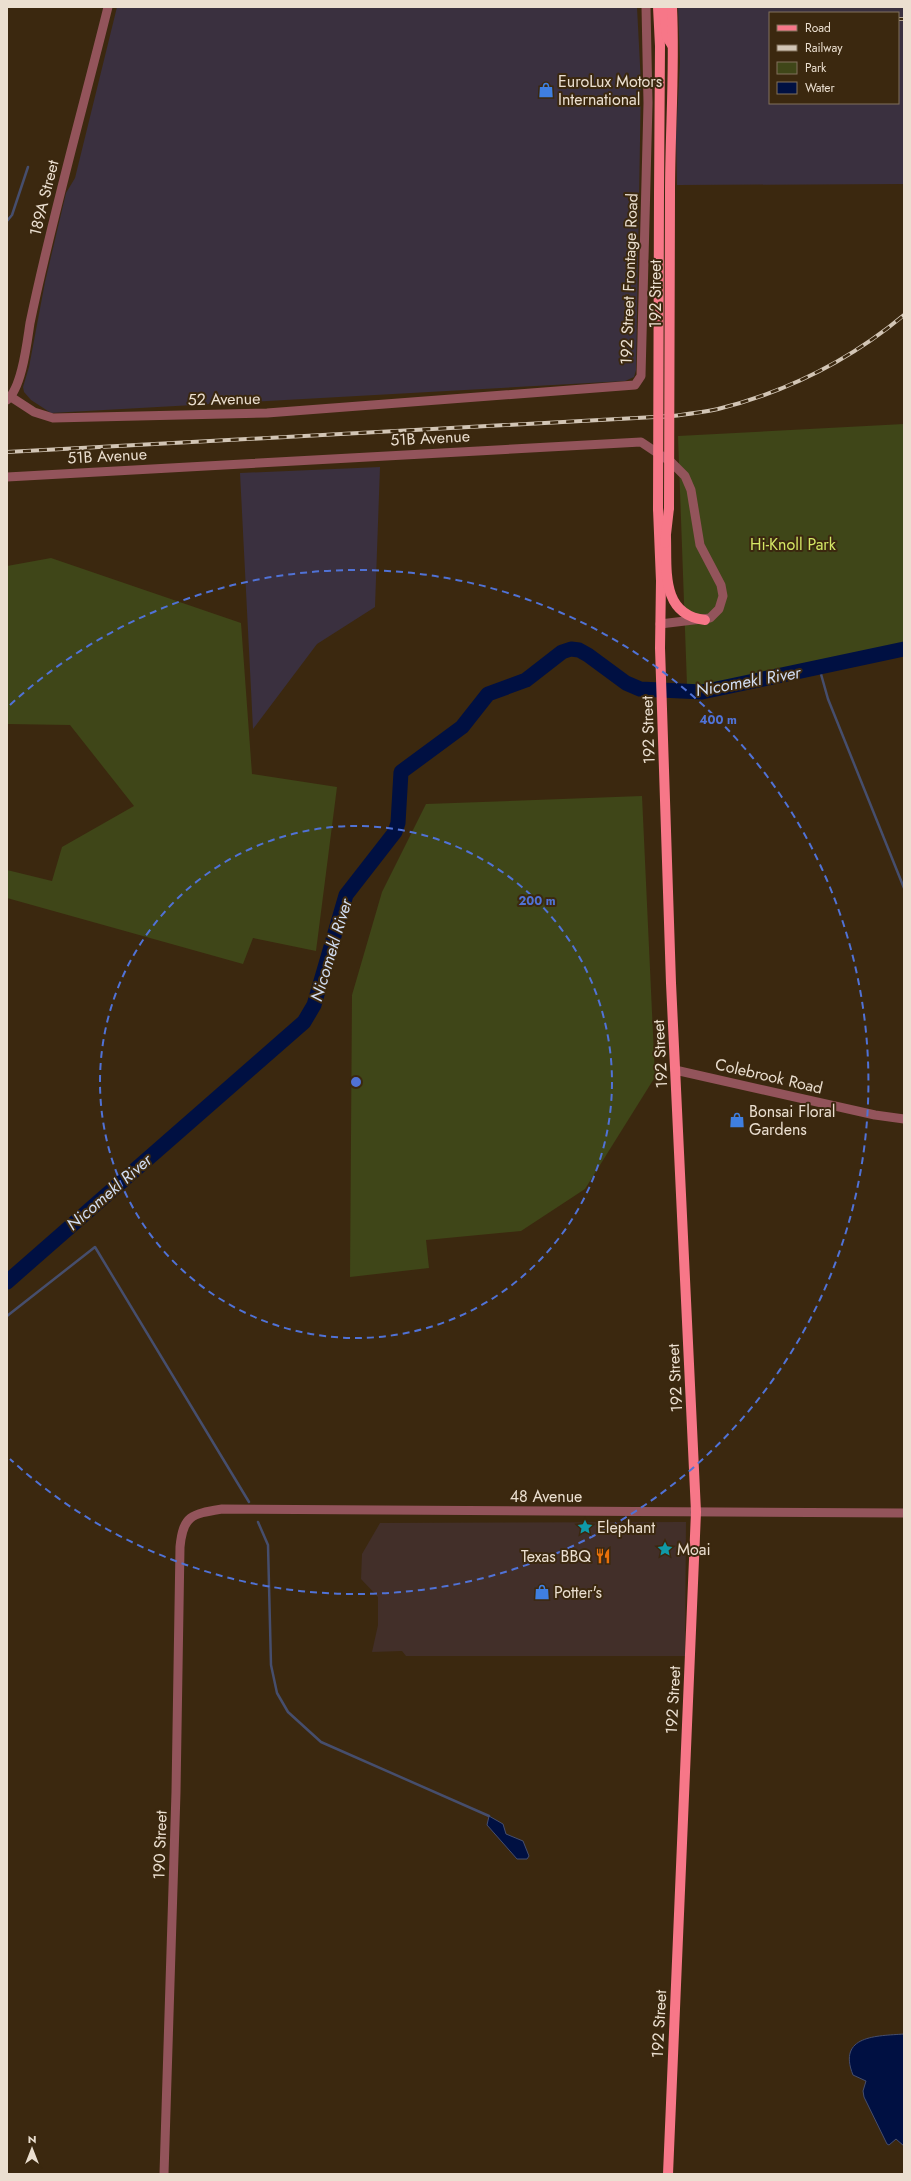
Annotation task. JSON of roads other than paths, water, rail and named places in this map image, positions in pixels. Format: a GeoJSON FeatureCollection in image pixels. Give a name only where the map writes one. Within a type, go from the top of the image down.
{"type":"FeatureCollection","features":[{"type":"Feature","properties":{"kind":"main road","name":"192 Street"},"geometry":{"type":"LineString","coordinates":[[658,7],[660,46],[658,509],[661,581],[660,648],[675,1070],[696,1512],[668,2174]]}},
{"type":"Feature","properties":{"kind":"main road"},"geometry":{"type":"LineString","coordinates":[[664,7],[666,37],[674,48]]}},
{"type":"Feature","properties":{"kind":"main road","name":"192 Street"},"geometry":{"type":"LineString","coordinates":[[661,581],[669,508],[670,135],[674,48],[672,7]]}},
{"type":"Feature","properties":{"kind":"main road"},"geometry":{"type":"LineString","coordinates":[[666,537],[670,592],[677,608],[687,617],[705,620]]}},
{"type":"Feature","properties":{"kind":"street","name":"189A Street"},"geometry":{"type":"LineString","coordinates":[[9,399],[20,376],[50,236],[108,7]]}},
{"type":"Feature","properties":{"kind":"street","name":"192 Street Frontage Road"},"geometry":{"type":"LineString","coordinates":[[448,401],[634,385],[641,376],[648,103],[646,7]]}},
{"type":"Feature","properties":{"kind":"street","name":"52 Avenue"},"geometry":{"type":"LineString","coordinates":[[9,399],[34,412],[53,418],[267,413],[448,401]]}},
{"type":"Feature","properties":{"kind":"street","name":"51B Avenue"},"geometry":{"type":"LineString","coordinates":[[7,477],[640,442],[671,462],[685,476],[688,482],[700,545],[721,585],[723,596],[719,609],[710,618],[705,620]]}},
{"type":"Feature","properties":{"kind":"street"},"geometry":{"type":"LineString","coordinates":[[660,624],[705,620]]}},
{"type":"Feature","properties":{"kind":"street","name":"Colebrook Road"},"geometry":{"type":"LineString","coordinates":[[675,1070],[867,1114],[904,1119]]}},
{"type":"Feature","properties":{"kind":"street","name":"48 Avenue"},"geometry":{"type":"LineString","coordinates":[[188,1519],[203,1512],[222,1509],[904,1513]]}},
{"type":"Feature","properties":{"kind":"street","name":"190 Street"},"geometry":{"type":"LineString","coordinates":[[164,2174],[176,1800],[180,1547],[182,1530],[188,1519]]}},
{"type":"Feature","properties":{"kind":"water"},"geometry":{"type":"Polygon","coordinates":[[[489,1816],[503,1824],[506,1834],[523,1841],[529,1856],[527,1859],[517,1859],[487,1825],[489,1816]]]}},
{"type":"Feature","properties":{"kind":"water"},"geometry":{"type":"Polygon","coordinates":[[[904,2034],[904,2146],[896,2139],[889,2145],[887,2144],[864,2097],[863,2091],[866,2081],[853,2075],[849,2062],[850,2052],[855,2045],[862,2040],[872,2037],[904,2034]]]}},
{"type":"Feature","properties":{"kind":"waterway"},"geometry":{"type":"LineString","coordinates":[[7,221],[12,215],[28,167]]}},
{"type":"Feature","properties":{"kind":"waterway","name":"Nicomekl River"},"geometry":{"type":"LineString","coordinates":[[7,1282],[304,1022],[314,1005],[346,895],[395,832],[398,823],[401,772],[462,727],[488,694],[526,680],[562,652],[571,649],[579,650],[588,655],[626,683],[640,689],[702,692],[904,649]]}},
{"type":"Feature","properties":{"kind":"waterway"},"geometry":{"type":"LineString","coordinates":[[819,667],[828,699],[904,888]]}},
{"type":"Feature","properties":{"kind":"waterway"},"geometry":{"type":"LineString","coordinates":[[7,1316],[95,1247],[249,1502]]}},
{"type":"Feature","properties":{"kind":"waterway"},"geometry":{"type":"LineString","coordinates":[[258,1522],[268,1545],[271,1665],[277,1693],[288,1712],[321,1742],[489,1816]]}},
{"type":"Feature","properties":{"kind":"railway"},"geometry":{"type":"LineString","coordinates":[[899,19],[904,19]]}},
{"type":"Feature","properties":{"kind":"railway"},"geometry":{"type":"LineString","coordinates":[[7,452],[673,416],[696,413],[743,402],[792,384],[839,360],[862,346],[904,315]]}},
{"type":"Feature","properties":{"kind":"place","name":"EuroLux Motors International"},"geometry":{"type":"Point","coordinates":[546,90]}},
{"type":"Feature","properties":{"kind":"place","name":"Bonsai Floral Gardens"},"geometry":{"type":"Point","coordinates":[737,1120]}},
{"type":"Feature","properties":{"kind":"place","name":"Elephant"},"geometry":{"type":"Point","coordinates":[585,1527]}},
{"type":"Feature","properties":{"kind":"place","name":"Moai"},"geometry":{"type":"Point","coordinates":[665,1549]}},
{"type":"Feature","properties":{"kind":"place","name":"Texas BBQ"},"geometry":{"type":"Point","coordinates":[603,1556]}},
{"type":"Feature","properties":{"kind":"place","name":"Potter's"},"geometry":{"type":"Point","coordinates":[542,1592]}},
{"type":"Feature","properties":{"kind":"park label","name":"Hi-Knoll Park"},"geometry":{"type":"Point","coordinates":[793,544]}}]}
